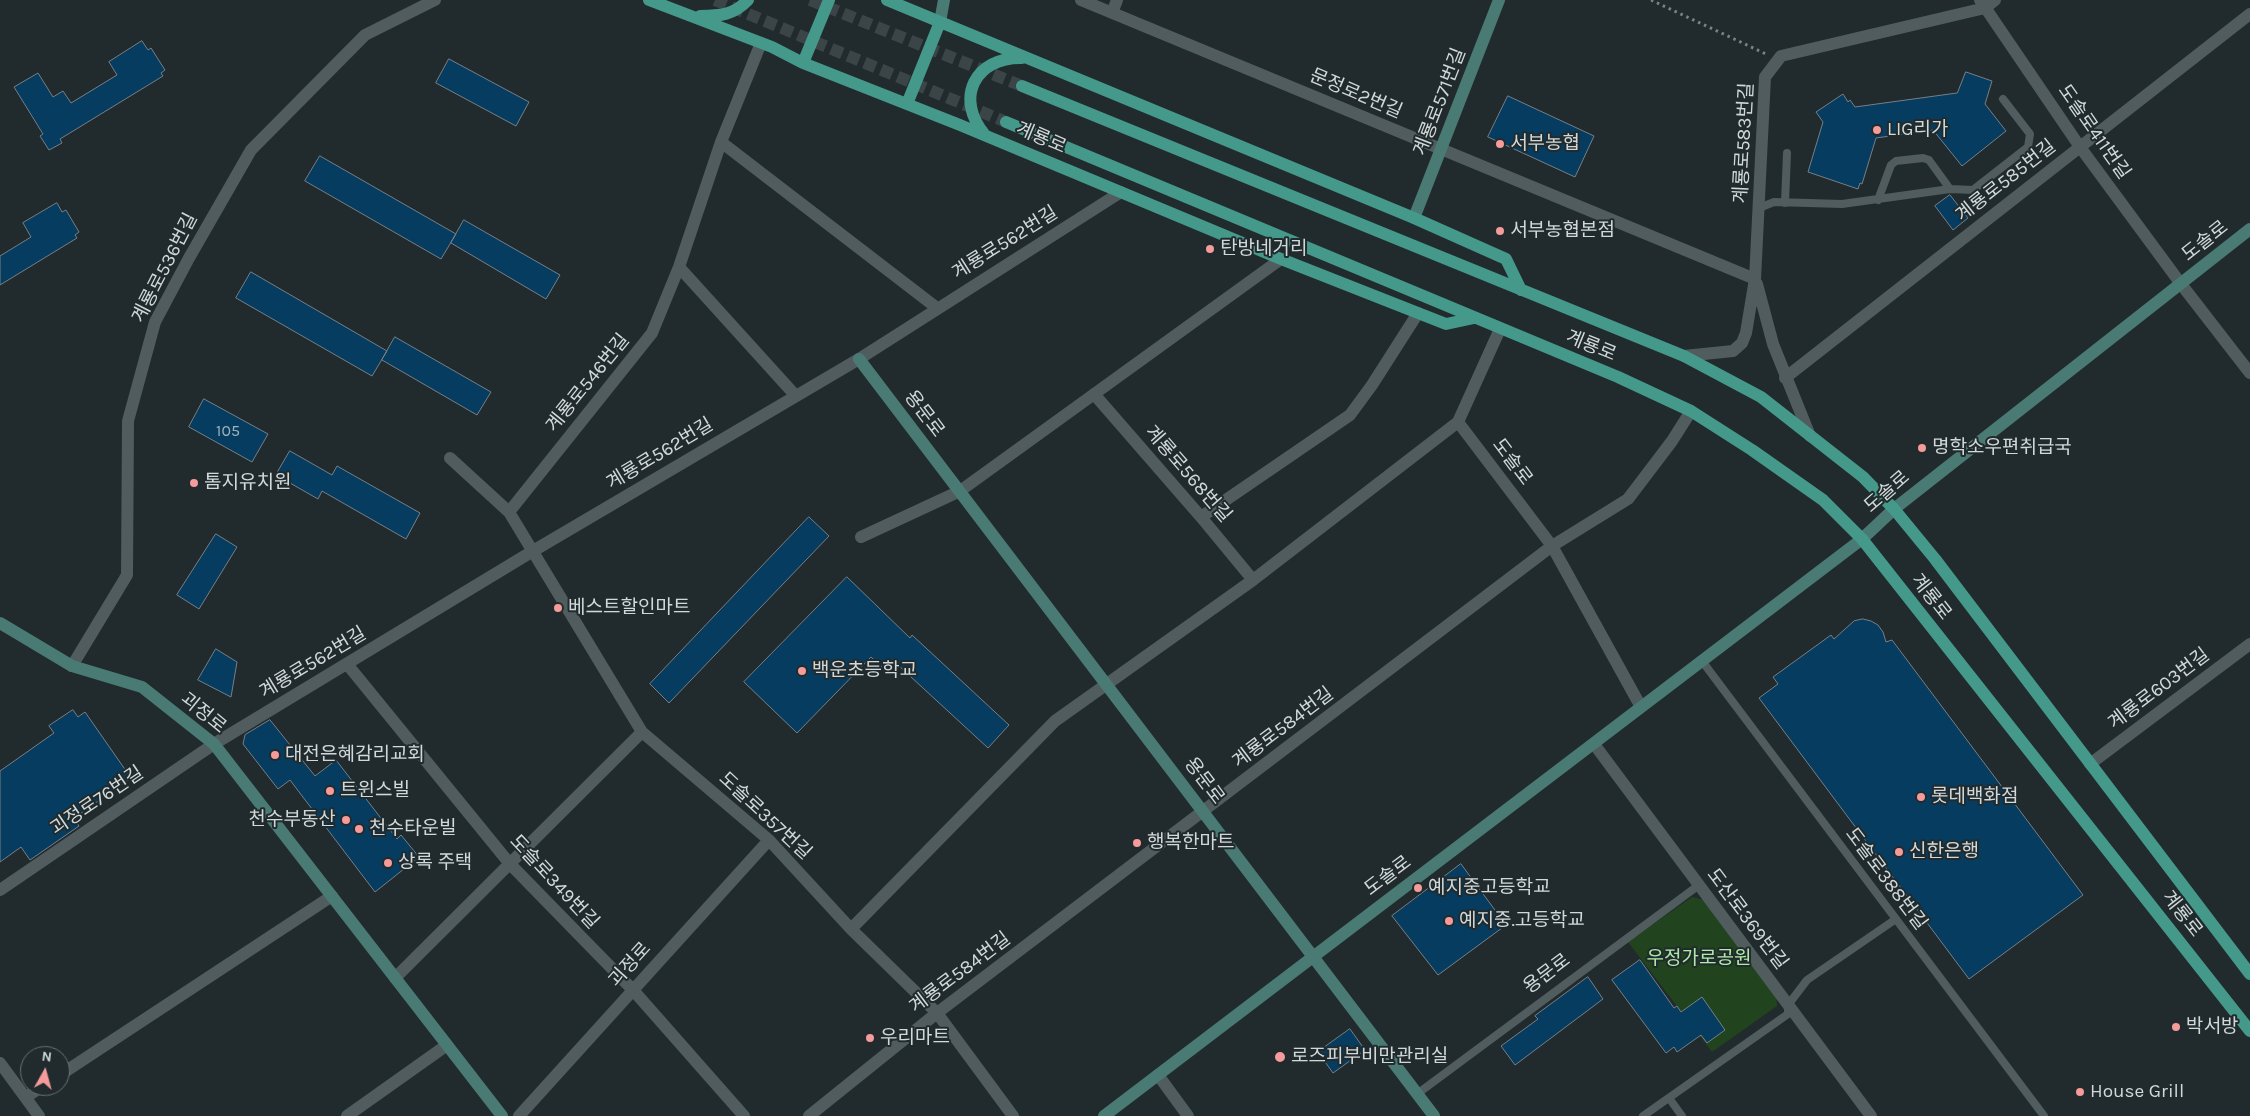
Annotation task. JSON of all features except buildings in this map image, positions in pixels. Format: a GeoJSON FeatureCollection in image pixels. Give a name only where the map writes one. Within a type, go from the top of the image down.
{"type":"FeatureCollection","features":[{"type":"Feature","properties":{"kind":"main road","name":"계룡로"},"geometry":{"type":"LineString","coordinates":[[649,0],[761,43],[804,63],[999,141],[1281,259],[1446,324],[1474,318]]}},
{"type":"Feature","properties":{"kind":"main road"},"geometry":{"type":"LineString","coordinates":[[692,17],[729,14],[739,9],[748,0]]}},
{"type":"Feature","properties":{"kind":"main road"},"geometry":{"type":"LineString","coordinates":[[804,63],[829,0]]}},
{"type":"Feature","properties":{"kind":"main road"},"geometry":{"type":"LineString","coordinates":[[887,0],[1414,218],[1506,259],[1521,290]]}},
{"type":"Feature","properties":{"kind":"main road"},"geometry":{"type":"LineString","coordinates":[[907,104],[940,22]]}},
{"type":"Feature","properties":{"kind":"main road"},"geometry":{"type":"LineString","coordinates":[[999,141],[986,135],[976,124],[970,104],[974,83],[982,71],[994,62],[1008,58],[1034,60]]}},
{"type":"Feature","properties":{"kind":"main road","name":"계룡로"},"geometry":{"type":"LineString","coordinates":[[1022,86],[1684,356],[1761,397],[1863,478],[1894,509],[2250,974]]}},
{"type":"Feature","properties":{"kind":"main road","name":"계룡로"},"geometry":{"type":"LineString","coordinates":[[1006,122],[1618,377],[1691,411],[1824,500],[1862,539],[2250,1031]]}},
{"type":"Feature","properties":{"kind":"street","name":"계룡로536번길"},"geometry":{"type":"LineString","coordinates":[[72,666],[127,575],[128,420],[155,322],[189,258],[251,150],[365,36],[435,0]]}},
{"type":"Feature","properties":{"kind":"street"},"geometry":{"type":"LineString","coordinates":[[940,22],[944,0]]}},
{"type":"Feature","properties":{"kind":"street","name":"문정로2번길"},"geometry":{"type":"LineString","coordinates":[[1081,0],[1755,279]]}},
{"type":"Feature","properties":{"kind":"street"},"geometry":{"type":"LineString","coordinates":[[1112,13],[1117,0]]}},
{"type":"Feature","properties":{"kind":"street","name":"계룡로571번길"},"geometry":{"type":"LineString","coordinates":[[1414,218],[1499,0]]}},
{"type":"Feature","properties":{"kind":"street"},"geometry":{"type":"LineString","coordinates":[[1778,60],[1780,56],[1986,3]]}},
{"type":"Feature","properties":{"kind":"street","name":"도솔로411번길"},"geometry":{"type":"LineString","coordinates":[[1986,3],[2080,146],[2181,284],[2250,373]]}},
{"type":"Feature","properties":{"kind":"street","name":"계룡로585번길"},"geometry":{"type":"LineString","coordinates":[[1786,378],[2250,14]]}},
{"type":"Feature","properties":{"kind":"street","name":"계룡로546번길"},"geometry":{"type":"LineString","coordinates":[[509,512],[652,333],[679,267],[721,142],[761,43]]}},
{"type":"Feature","properties":{"kind":"street","name":"계룡로583번길"},"geometry":{"type":"LineString","coordinates":[[1684,356],[1733,351],[1742,343],[1746,333],[1755,279],[1765,77],[1778,60]]}},
{"type":"Feature","properties":{"kind":"street"},"geometry":{"type":"LineString","coordinates":[[721,142],[937,308]]}},
{"type":"Feature","properties":{"kind":"street","name":"계룡로562번길"},"geometry":{"type":"LineString","coordinates":[[214,744],[533,551],[859,359],[1121,192]]}},
{"type":"Feature","properties":{"kind":"street","name":"도솔로"},"geometry":{"type":"LineString","coordinates":[[1104,1116],[1862,539],[1894,509],[2250,229]]}},
{"type":"Feature","properties":{"kind":"street"},"geometry":{"type":"LineString","coordinates":[[861,537],[960,491],[1281,259]]}},
{"type":"Feature","properties":{"kind":"street"},"geometry":{"type":"LineString","coordinates":[[679,267],[795,395]]}},
{"type":"Feature","properties":{"kind":"street","name":"계룡로583번길"},"geometry":{"type":"LineString","coordinates":[[1755,279],[1773,344],[1810,436]]}},
{"type":"Feature","properties":{"kind":"street"},"geometry":{"type":"LineString","coordinates":[[1201,517],[1350,415],[1372,385],[1418,313]]}},
{"type":"Feature","properties":{"kind":"street"},"geometry":{"type":"LineString","coordinates":[[851,929],[1055,721],[1253,580],[1458,422],[1500,329]]}},
{"type":"Feature","properties":{"kind":"street","name":"용문로"},"geometry":{"type":"LineString","coordinates":[[859,359],[1434,1116]]}},
{"type":"Feature","properties":{"kind":"street","name":"계룡로568번길"},"geometry":{"type":"LineString","coordinates":[[1094,394],[1253,580]]}},
{"type":"Feature","properties":{"kind":"street","name":"계룡로584번길"},"geometry":{"type":"LineString","coordinates":[[809,1116],[937,1013],[1552,546],[1628,499],[1672,441],[1691,411]]}},
{"type":"Feature","properties":{"kind":"street","name":"도솔로"},"geometry":{"type":"LineString","coordinates":[[1458,422],[1552,546],[1641,707]]}},
{"type":"Feature","properties":{"kind":"street"},"geometry":{"type":"LineString","coordinates":[[450,458],[509,512],[533,551]]}},
{"type":"Feature","properties":{"kind":"street","name":"도솔로357번길"},"geometry":{"type":"LineString","coordinates":[[533,551],[642,732],[769,840],[851,929],[937,1013],[1013,1116]]}},
{"type":"Feature","properties":{"kind":"street","name":"괴정로"},"geometry":{"type":"LineString","coordinates":[[0,623],[72,666],[142,687],[214,744],[502,1116]]}},
{"type":"Feature","properties":{"kind":"street","name":"계룡로603번길"},"geometry":{"type":"LineString","coordinates":[[2090,764],[2250,644]]}},
{"type":"Feature","properties":{"kind":"street","name":"도솔로349번길"},"geometry":{"type":"LineString","coordinates":[[347,664],[510,864],[633,990],[744,1116]]}},
{"type":"Feature","properties":{"kind":"street"},"geometry":{"type":"LineString","coordinates":[[395,978],[642,732]]}},
{"type":"Feature","properties":{"kind":"street","name":"괴정로76번길"},"geometry":{"type":"LineString","coordinates":[[0,890],[214,744]]}},
{"type":"Feature","properties":{"kind":"street","name":"도산로369번길"},"geometry":{"type":"LineString","coordinates":[[1594,744],[1871,1116]]}},
{"type":"Feature","properties":{"kind":"street","name":"괴정로"},"geometry":{"type":"LineString","coordinates":[[520,1116],[769,840]]}},
{"type":"Feature","properties":{"kind":"street"},"geometry":{"type":"LineString","coordinates":[[70,1068],[332,896]]}},
{"type":"Feature","properties":{"kind":"street"},"geometry":{"type":"LineString","coordinates":[[347,1116],[447,1045]]}},
{"type":"Feature","properties":{"kind":"street"},"geometry":{"type":"LineString","coordinates":[[0,1063],[39,1116]]}},
{"type":"Feature","properties":{"kind":"street"},"geometry":{"type":"LineString","coordinates":[[1158,1075],[1188,1116]]}},
{"type":"Feature","properties":{"kind":"lane"},"geometry":{"type":"LineString","coordinates":[[1759,208],[1774,202],[1842,204],[1950,189],[1973,190],[2028,147],[2030,134],[2003,99]]}},
{"type":"Feature","properties":{"kind":"lane"},"geometry":{"type":"LineString","coordinates":[[1785,203],[1787,153]]}},
{"type":"Feature","properties":{"kind":"lane"},"geometry":{"type":"LineString","coordinates":[[1878,200],[1891,165],[1896,161],[1923,158],[1929,160],[1950,189]]}},
{"type":"Feature","properties":{"kind":"lane","name":"도솔로388번길"},"geometry":{"type":"LineString","coordinates":[[1702,661],[2044,1116]]}},
{"type":"Feature","properties":{"kind":"lane","name":"용문로"},"geometry":{"type":"LineString","coordinates":[[1417,1094],[1699,885]]}},
{"type":"Feature","properties":{"kind":"lane"},"geometry":{"type":"LineString","coordinates":[[1642,1116],[1788,1014],[1788,1005],[1807,980],[1896,919]]}},
{"type":"Feature","properties":{"kind":"lane"},"geometry":{"type":"LineString","coordinates":[[1669,1098],[1682,1116]]}},
{"type":"Feature","properties":{"kind":"path"},"geometry":{"type":"LineString","coordinates":[[1651,0],[1778,60]]}},
{"type":"Feature","properties":{"kind":"green space","name":"우정가로공원"},"geometry":{"type":"Polygon","coordinates":[[[1692,897],[1714,902],[1776,987],[1777,1006],[1712,1052],[1628,942],[1692,897]]]}},
{"type":"Feature","properties":{"kind":"tunnel"},"geometry":{"type":"LineString","coordinates":[[715,0],[1006,122]]}},
{"type":"Feature","properties":{"kind":"tunnel"},"geometry":{"type":"LineString","coordinates":[[810,0],[1022,86]]}},
{"type":"Feature","properties":{"kind":"place","name":"LIG리가"},"geometry":{"type":"Point","coordinates":[1877,130]}},
{"type":"Feature","properties":{"kind":"place","name":"서부농협"},"geometry":{"type":"Point","coordinates":[1500,144]}},
{"type":"Feature","properties":{"kind":"place","name":"서부농협본점"},"geometry":{"type":"Point","coordinates":[1500,231]}},
{"type":"Feature","properties":{"kind":"place","name":"탄방네거리"},"geometry":{"type":"Point","coordinates":[1210,249]}},
{"type":"Feature","properties":{"kind":"place","name":"명학소우편취급국"},"geometry":{"type":"Point","coordinates":[1922,448]}},
{"type":"Feature","properties":{"kind":"place","name":"톰지유치원"},"geometry":{"type":"Point","coordinates":[194,483]}},
{"type":"Feature","properties":{"kind":"place","name":"베스트할인마트"},"geometry":{"type":"Point","coordinates":[558,608]}},
{"type":"Feature","properties":{"kind":"place","name":"백운초등학교"},"geometry":{"type":"Point","coordinates":[802,671]}},
{"type":"Feature","properties":{"kind":"place","name":"대전은혜감리교회"},"geometry":{"type":"Point","coordinates":[275,755]}},
{"type":"Feature","properties":{"kind":"place","name":"트윈스빌"},"geometry":{"type":"Point","coordinates":[330,791]}},
{"type":"Feature","properties":{"kind":"place","name":"롯데백화점"},"geometry":{"type":"Point","coordinates":[1921,797]}},
{"type":"Feature","properties":{"kind":"place","name":"천수부동산"},"geometry":{"type":"Point","coordinates":[346,820]}},
{"type":"Feature","properties":{"kind":"place","name":"천수타운빌"},"geometry":{"type":"Point","coordinates":[359,829]}},
{"type":"Feature","properties":{"kind":"place","name":"행복한마트"},"geometry":{"type":"Point","coordinates":[1137,843]}},
{"type":"Feature","properties":{"kind":"place","name":"신한은행"},"geometry":{"type":"Point","coordinates":[1899,852]}},
{"type":"Feature","properties":{"kind":"place","name":"상록 주택"},"geometry":{"type":"Point","coordinates":[388,863]}},
{"type":"Feature","properties":{"kind":"place","name":"예지중고등학교"},"geometry":{"type":"Point","coordinates":[1418,888]}},
{"type":"Feature","properties":{"kind":"place","name":"예지중.고등학교"},"geometry":{"type":"Point","coordinates":[1449,921]}},
{"type":"Feature","properties":{"kind":"place","name":"박서방"},"geometry":{"type":"Point","coordinates":[2176,1027]}},
{"type":"Feature","properties":{"kind":"place","name":"우리마트"},"geometry":{"type":"Point","coordinates":[870,1038]}},
{"type":"Feature","properties":{"kind":"place","name":"로즈피부비만관리실"},"geometry":{"type":"Point","coordinates":[1280,1057]}},
{"type":"Feature","properties":{"kind":"place","name":"House Grill"},"geometry":{"type":"Point","coordinates":[2080,1092]}}]}
